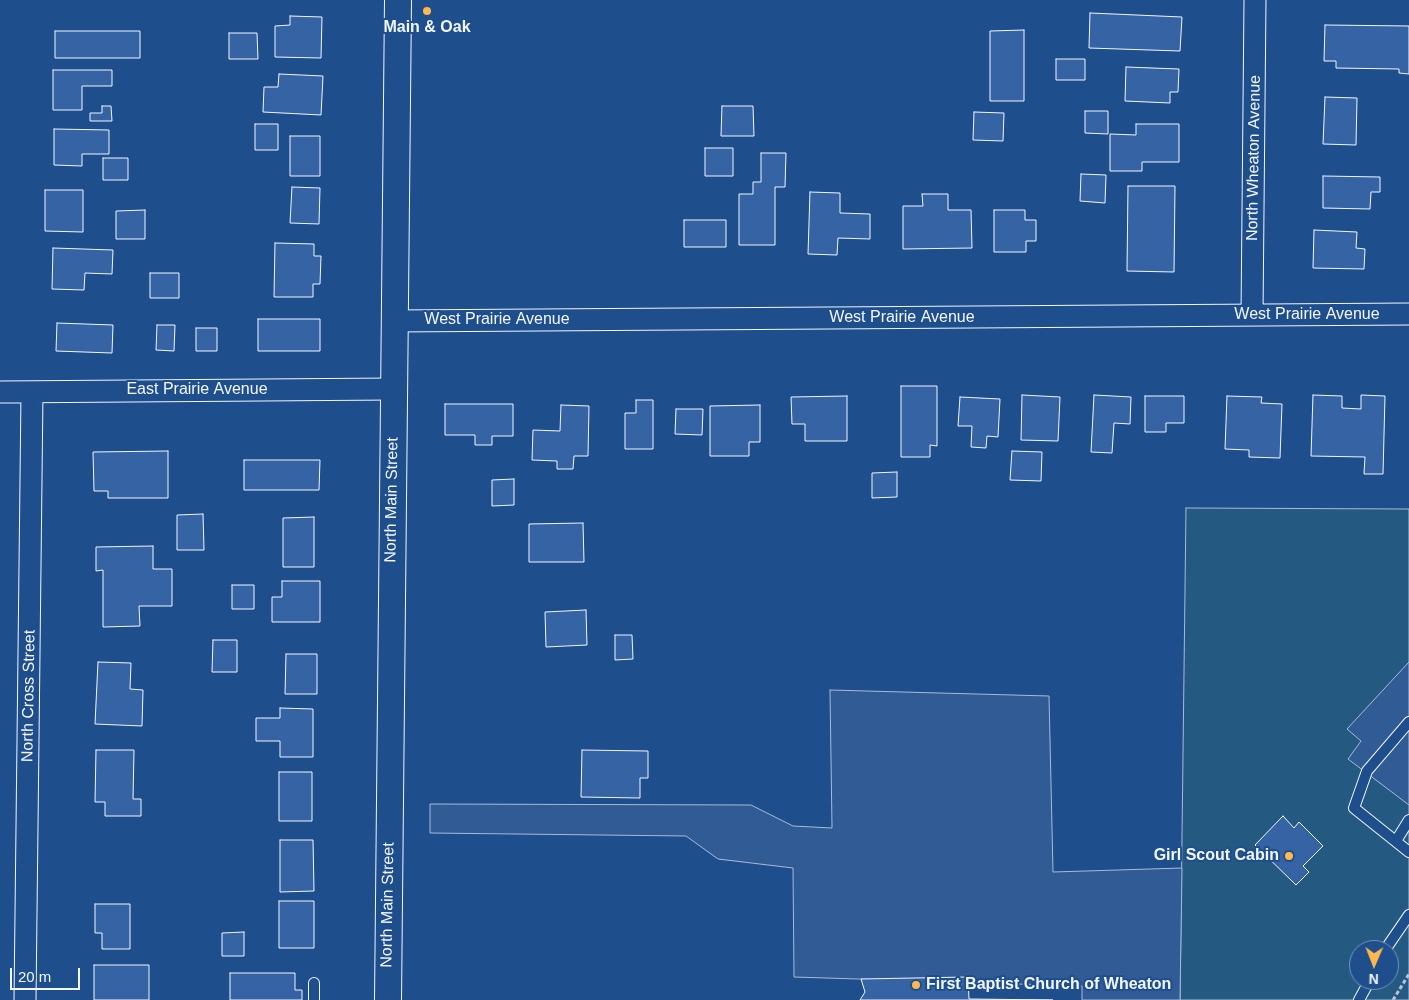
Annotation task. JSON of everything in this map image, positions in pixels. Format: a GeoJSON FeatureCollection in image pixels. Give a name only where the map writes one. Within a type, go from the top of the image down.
{"type":"FeatureCollection","features":[{"type":"Feature","properties":{"kind":"street","name":"North Main Street"},"geometry":{"type":"LineString","coordinates":[[388,1000],[398,0]]}},
{"type":"Feature","properties":{"kind":"street","name":"North Wheaton Avenue"},"geometry":{"type":"LineString","coordinates":[[1252,315],[1255,0]]}},
{"type":"Feature","properties":{"kind":"street","name":"West Prairie Avenue"},"geometry":{"type":"LineString","coordinates":[[394,321],[1409,314]]}},
{"type":"Feature","properties":{"kind":"street","name":"East Prairie Avenue"},"geometry":{"type":"LineString","coordinates":[[0,392],[394,389]]}},
{"type":"Feature","properties":{"kind":"street","name":"North Cross Street"},"geometry":{"type":"LineString","coordinates":[[25,1000],[32,392]]}},
{"type":"Feature","properties":{"kind":"lane"},"geometry":{"type":"LineString","coordinates":[[1409,722],[1367,771],[1354,808],[1409,852]]}},
{"type":"Feature","properties":{"kind":"lane"},"geometry":{"type":"LineString","coordinates":[[1396,841],[1409,820]]}},
{"type":"Feature","properties":{"kind":"lane"},"geometry":{"type":"LineString","coordinates":[[1392,940],[1409,915]]}},
{"type":"Feature","properties":{"kind":"lane"},"geometry":{"type":"LineString","coordinates":[[314,983],[314,1000]]}},
{"type":"Feature","properties":{"kind":"path"},"geometry":{"type":"LineString","coordinates":[[1393,1000],[1409,974]]}},
{"type":"Feature","properties":{"kind":"shaded area"},"geometry":{"type":"Polygon","coordinates":[[[1186,508],[1409,509],[1409,1000],[1180,1000],[1186,508]]]}},
{"type":"Feature","properties":{"kind":"shaded area"},"geometry":{"type":"Polygon","coordinates":[[[1409,662],[1409,805],[1348,759],[1361,741],[1347,729],[1409,662]]]}},
{"type":"Feature","properties":{"kind":"shaded area"},"geometry":{"type":"Polygon","coordinates":[[[830,690],[1049,696],[1053,872],[1182,868],[1180,1000],[1082,1000],[1082,986],[794,977],[793,868],[718,859],[686,836],[430,833],[430,804],[751,805],[793,826],[832,828],[830,690]]]}},
{"type":"Feature","properties":{"kind":"building"},"geometry":{"type":"Polygon","coordinates":[[[1090,13],[1182,17],[1180,51],[1089,48],[1090,13]]]}},
{"type":"Feature","properties":{"kind":"building"},"geometry":{"type":"Polygon","coordinates":[[[290,16],[322,17],[321,58],[275,57],[275,26],[290,25],[290,16]]]}},
{"type":"Feature","properties":{"kind":"building"},"geometry":{"type":"Polygon","coordinates":[[[1325,25],[1409,26],[1409,74],[1399,73],[1399,69],[1336,68],[1336,61],[1324,61],[1325,25]]]}},
{"type":"Feature","properties":{"kind":"building"},"geometry":{"type":"Polygon","coordinates":[[[1024,30],[1024,101],[990,101],[990,31],[1024,30]]]}},
{"type":"Feature","properties":{"kind":"building"},"geometry":{"type":"Polygon","coordinates":[[[55,31],[140,31],[140,58],[55,58],[55,31]]]}},
{"type":"Feature","properties":{"kind":"building"},"geometry":{"type":"Polygon","coordinates":[[[229,33],[257,33],[258,59],[229,59],[229,33]]]}},
{"type":"Feature","properties":{"kind":"building"},"geometry":{"type":"Polygon","coordinates":[[[1056,59],[1085,59],[1085,80],[1056,80],[1056,59]]]}},
{"type":"Feature","properties":{"kind":"building"},"geometry":{"type":"Polygon","coordinates":[[[1126,67],[1179,69],[1178,92],[1170,92],[1170,103],[1125,101],[1126,67]]]}},
{"type":"Feature","properties":{"kind":"building"},"geometry":{"type":"Polygon","coordinates":[[[53,70],[112,70],[112,86],[82,86],[82,110],[53,110],[53,70]]]}},
{"type":"Feature","properties":{"kind":"building"},"geometry":{"type":"Polygon","coordinates":[[[279,74],[323,76],[321,115],[263,112],[264,87],[278,87],[279,74]]]}},
{"type":"Feature","properties":{"kind":"building"},"geometry":{"type":"Polygon","coordinates":[[[1325,97],[1357,98],[1356,145],[1323,144],[1325,97]]]}},
{"type":"Feature","properties":{"kind":"building"},"geometry":{"type":"Polygon","coordinates":[[[102,106],[111,106],[112,121],[90,121],[90,113],[102,113],[102,106]]]}},
{"type":"Feature","properties":{"kind":"building"},"geometry":{"type":"Polygon","coordinates":[[[722,106],[753,106],[754,136],[721,136],[722,106]]]}},
{"type":"Feature","properties":{"kind":"building"},"geometry":{"type":"Polygon","coordinates":[[[1085,111],[1108,111],[1108,134],[1085,133],[1085,111]]]}},
{"type":"Feature","properties":{"kind":"building"},"geometry":{"type":"Polygon","coordinates":[[[974,112],[1004,113],[1003,141],[973,140],[974,112]]]}},
{"type":"Feature","properties":{"kind":"building"},"geometry":{"type":"Polygon","coordinates":[[[255,124],[278,124],[278,150],[255,150],[255,124]]]}},
{"type":"Feature","properties":{"kind":"building"},"geometry":{"type":"Polygon","coordinates":[[[1136,124],[1179,124],[1179,162],[1142,162],[1142,171],[1110,171],[1110,134],[1136,135],[1136,124]]]}},
{"type":"Feature","properties":{"kind":"building"},"geometry":{"type":"Polygon","coordinates":[[[54,129],[109,130],[109,154],[82,154],[82,166],[54,165],[54,129]]]}},
{"type":"Feature","properties":{"kind":"building"},"geometry":{"type":"Polygon","coordinates":[[[290,136],[320,136],[320,176],[290,176],[290,136]]]}},
{"type":"Feature","properties":{"kind":"building"},"geometry":{"type":"Polygon","coordinates":[[[705,148],[733,148],[733,176],[705,176],[705,148]]]}},
{"type":"Feature","properties":{"kind":"building"},"geometry":{"type":"Polygon","coordinates":[[[761,153],[786,153],[785,187],[775,187],[775,245],[739,245],[739,194],[753,194],[753,182],[761,182],[761,153]]]}},
{"type":"Feature","properties":{"kind":"building"},"geometry":{"type":"Polygon","coordinates":[[[103,158],[128,158],[128,180],[103,180],[103,158]]]}},
{"type":"Feature","properties":{"kind":"building"},"geometry":{"type":"Polygon","coordinates":[[[1081,174],[1106,175],[1105,203],[1080,201],[1081,174]]]}},
{"type":"Feature","properties":{"kind":"building"},"geometry":{"type":"Polygon","coordinates":[[[1323,176],[1380,177],[1380,192],[1371,192],[1370,209],[1323,208],[1323,176]]]}},
{"type":"Feature","properties":{"kind":"building"},"geometry":{"type":"Polygon","coordinates":[[[1128,186],[1175,186],[1174,272],[1127,271],[1128,186]]]}},
{"type":"Feature","properties":{"kind":"building"},"geometry":{"type":"Polygon","coordinates":[[[292,187],[320,188],[319,224],[290,223],[292,187]]]}},
{"type":"Feature","properties":{"kind":"building"},"geometry":{"type":"Polygon","coordinates":[[[45,190],[83,190],[83,232],[45,231],[45,190]]]}},
{"type":"Feature","properties":{"kind":"building"},"geometry":{"type":"Polygon","coordinates":[[[810,192],[840,193],[840,213],[870,214],[870,239],[838,238],[837,255],[808,254],[810,192]]]}},
{"type":"Feature","properties":{"kind":"building"},"geometry":{"type":"Polygon","coordinates":[[[922,194],[948,194],[948,210],[971,210],[972,248],[903,249],[903,206],[923,206],[922,194]]]}},
{"type":"Feature","properties":{"kind":"building"},"geometry":{"type":"Polygon","coordinates":[[[145,210],[145,239],[116,239],[116,211],[145,210]]]}},
{"type":"Feature","properties":{"kind":"building"},"geometry":{"type":"Polygon","coordinates":[[[994,210],[1025,210],[1025,220],[1036,220],[1036,241],[1026,241],[1026,252],[994,252],[994,210]]]}},
{"type":"Feature","properties":{"kind":"building"},"geometry":{"type":"Polygon","coordinates":[[[684,220],[726,220],[726,247],[684,247],[684,220]]]}},
{"type":"Feature","properties":{"kind":"building"},"geometry":{"type":"Polygon","coordinates":[[[1314,230],[1357,232],[1356,248],[1365,249],[1364,269],[1313,268],[1314,230]]]}},
{"type":"Feature","properties":{"kind":"building"},"geometry":{"type":"Polygon","coordinates":[[[275,243],[314,244],[314,256],[321,256],[320,284],[313,284],[313,297],[274,297],[275,243]]]}},
{"type":"Feature","properties":{"kind":"building"},"geometry":{"type":"Polygon","coordinates":[[[53,248],[113,250],[112,274],[85,273],[84,290],[52,289],[53,248]]]}},
{"type":"Feature","properties":{"kind":"building"},"geometry":{"type":"Polygon","coordinates":[[[150,273],[179,273],[179,298],[150,298],[150,273]]]}},
{"type":"Feature","properties":{"kind":"building"},"geometry":{"type":"Polygon","coordinates":[[[258,319],[320,319],[320,351],[258,351],[258,319]]]}},
{"type":"Feature","properties":{"kind":"building"},"geometry":{"type":"Polygon","coordinates":[[[57,323],[113,325],[112,353],[56,351],[57,323]]]}},
{"type":"Feature","properties":{"kind":"building"},"geometry":{"type":"Polygon","coordinates":[[[157,325],[175,325],[174,351],[156,350],[157,325]]]}},
{"type":"Feature","properties":{"kind":"building"},"geometry":{"type":"Polygon","coordinates":[[[196,328],[217,328],[217,351],[196,351],[196,328]]]}},
{"type":"Feature","properties":{"kind":"building"},"geometry":{"type":"Polygon","coordinates":[[[901,386],[937,386],[937,446],[930,445],[930,457],[901,457],[901,386]]]}},
{"type":"Feature","properties":{"kind":"building"},"geometry":{"type":"Polygon","coordinates":[[[1022,395],[1060,397],[1058,441],[1021,440],[1022,395]]]}},
{"type":"Feature","properties":{"kind":"building"},"geometry":{"type":"Polygon","coordinates":[[[1094,395],[1131,397],[1130,424],[1114,423],[1112,453],[1091,452],[1094,395]]]}},
{"type":"Feature","properties":{"kind":"building"},"geometry":{"type":"Polygon","coordinates":[[[1313,395],[1342,396],[1342,408],[1361,409],[1361,395],[1385,396],[1383,474],[1364,474],[1365,457],[1311,456],[1313,395]]]}},
{"type":"Feature","properties":{"kind":"building"},"geometry":{"type":"Polygon","coordinates":[[[847,396],[847,441],[805,441],[805,424],[792,424],[791,397],[847,396]]]}},
{"type":"Feature","properties":{"kind":"building"},"geometry":{"type":"Polygon","coordinates":[[[1145,396],[1184,396],[1184,423],[1166,423],[1166,432],[1145,432],[1145,396]]]}},
{"type":"Feature","properties":{"kind":"building"},"geometry":{"type":"Polygon","coordinates":[[[1227,396],[1262,397],[1261,403],[1282,404],[1280,458],[1249,457],[1249,450],[1225,449],[1227,396]]]}},
{"type":"Feature","properties":{"kind":"building"},"geometry":{"type":"Polygon","coordinates":[[[960,397],[1000,399],[998,437],[987,436],[986,448],[971,447],[972,426],[958,426],[960,397]]]}},
{"type":"Feature","properties":{"kind":"building"},"geometry":{"type":"Polygon","coordinates":[[[636,400],[653,400],[653,449],[625,449],[625,413],[636,413],[636,400]]]}},
{"type":"Feature","properties":{"kind":"building"},"geometry":{"type":"Polygon","coordinates":[[[445,404],[513,404],[513,436],[492,436],[492,445],[475,445],[475,435],[445,435],[445,404]]]}},
{"type":"Feature","properties":{"kind":"building"},"geometry":{"type":"Polygon","coordinates":[[[561,405],[589,406],[588,456],[574,456],[573,469],[557,469],[557,461],[532,460],[533,430],[560,431],[561,405]]]}},
{"type":"Feature","properties":{"kind":"building"},"geometry":{"type":"Polygon","coordinates":[[[760,405],[760,442],[749,442],[749,456],[710,456],[710,406],[760,405]]]}},
{"type":"Feature","properties":{"kind":"building"},"geometry":{"type":"Polygon","coordinates":[[[676,409],[703,409],[702,435],[675,434],[676,409]]]}},
{"type":"Feature","properties":{"kind":"building"},"geometry":{"type":"Polygon","coordinates":[[[168,451],[168,498],[108,498],[108,491],[94,491],[93,452],[168,451]]]}},
{"type":"Feature","properties":{"kind":"building"},"geometry":{"type":"Polygon","coordinates":[[[1012,451],[1042,452],[1041,481],[1010,480],[1012,451]]]}},
{"type":"Feature","properties":{"kind":"building"},"geometry":{"type":"Polygon","coordinates":[[[244,460],[320,460],[319,490],[244,490],[244,460]]]}},
{"type":"Feature","properties":{"kind":"building"},"geometry":{"type":"Polygon","coordinates":[[[897,472],[897,497],[872,498],[872,473],[897,472]]]}},
{"type":"Feature","properties":{"kind":"building"},"geometry":{"type":"Polygon","coordinates":[[[514,479],[514,505],[492,506],[492,480],[514,479]]]}},
{"type":"Feature","properties":{"kind":"building"},"geometry":{"type":"Polygon","coordinates":[[[203,514],[204,550],[177,550],[177,515],[203,514]]]}},
{"type":"Feature","properties":{"kind":"building"},"geometry":{"type":"Polygon","coordinates":[[[314,517],[314,567],[283,567],[283,518],[314,517]]]}},
{"type":"Feature","properties":{"kind":"building"},"geometry":{"type":"Polygon","coordinates":[[[583,523],[584,562],[529,562],[529,524],[583,523]]]}},
{"type":"Feature","properties":{"kind":"building"},"geometry":{"type":"Polygon","coordinates":[[[153,546],[153,569],[172,569],[172,606],[139,606],[140,626],[103,627],[103,570],[96,571],[96,547],[153,546]]]}},
{"type":"Feature","properties":{"kind":"building"},"geometry":{"type":"Polygon","coordinates":[[[282,581],[320,581],[320,622],[272,622],[272,597],[282,597],[282,581]]]}},
{"type":"Feature","properties":{"kind":"building"},"geometry":{"type":"Polygon","coordinates":[[[232,585],[254,585],[254,609],[232,609],[232,585]]]}},
{"type":"Feature","properties":{"kind":"building"},"geometry":{"type":"Polygon","coordinates":[[[586,610],[587,645],[546,647],[545,612],[586,610]]]}},
{"type":"Feature","properties":{"kind":"building"},"geometry":{"type":"Polygon","coordinates":[[[615,635],[632,635],[633,659],[615,660],[615,635]]]}},
{"type":"Feature","properties":{"kind":"building"},"geometry":{"type":"Polygon","coordinates":[[[213,640],[237,640],[237,672],[212,672],[213,640]]]}},
{"type":"Feature","properties":{"kind":"building"},"geometry":{"type":"Polygon","coordinates":[[[286,654],[317,654],[317,694],[285,694],[286,654]]]}},
{"type":"Feature","properties":{"kind":"building"},"geometry":{"type":"Polygon","coordinates":[[[98,662],[131,663],[130,689],[143,690],[142,726],[95,724],[98,662]]]}},
{"type":"Feature","properties":{"kind":"building"},"geometry":{"type":"Polygon","coordinates":[[[280,708],[313,709],[313,757],[280,757],[280,741],[256,741],[256,718],[280,718],[280,708]]]}},
{"type":"Feature","properties":{"kind":"building"},"geometry":{"type":"Polygon","coordinates":[[[96,750],[134,750],[133,799],[141,799],[141,816],[105,816],[105,802],[95,802],[96,750]]]}},
{"type":"Feature","properties":{"kind":"building"},"geometry":{"type":"Polygon","coordinates":[[[582,750],[648,751],[648,778],[640,778],[640,798],[581,797],[582,750]]]}},
{"type":"Feature","properties":{"kind":"building"},"geometry":{"type":"Polygon","coordinates":[[[279,772],[312,772],[312,821],[279,821],[279,772]]]}},
{"type":"Feature","properties":{"kind":"building","name":"Girl Scout Cabin"},"geometry":{"type":"Polygon","coordinates":[[[1283,816],[1294,828],[1299,822],[1323,846],[1303,866],[1309,872],[1296,885],[1255,845],[1283,816]]]}},
{"type":"Feature","properties":{"kind":"building"},"geometry":{"type":"Polygon","coordinates":[[[280,840],[313,840],[314,891],[280,892],[280,840]]]}},
{"type":"Feature","properties":{"kind":"building"},"geometry":{"type":"Polygon","coordinates":[[[279,901],[314,901],[314,948],[279,948],[279,901]]]}},
{"type":"Feature","properties":{"kind":"building"},"geometry":{"type":"Polygon","coordinates":[[[95,904],[130,904],[130,949],[102,949],[102,933],[95,933],[95,904]]]}},
{"type":"Feature","properties":{"kind":"building"},"geometry":{"type":"Polygon","coordinates":[[[244,932],[244,956],[222,956],[222,933],[244,932]]]}},
{"type":"Feature","properties":{"kind":"building"},"geometry":{"type":"Polygon","coordinates":[[[94,965],[149,965],[149,1000],[94,1000],[94,965]]]}},
{"type":"Feature","properties":{"kind":"building"},"geometry":{"type":"Polygon","coordinates":[[[230,973],[295,973],[295,990],[302,990],[302,1000],[230,1000],[230,973]]]}},
{"type":"Feature","properties":{"kind":"building","name":"First Baptist Church of Wheaton"},"geometry":{"type":"Polygon","coordinates":[[[968,977],[969,999],[1053,1000],[860,1000],[865,992],[861,979],[968,977]]]}},
{"type":"Feature","properties":{"kind":"place","name":"Main & Oak"},"geometry":{"type":"Point","coordinates":[427,11]}},
{"type":"Feature","properties":{"kind":"place","name":"Girl Scout Cabin"},"geometry":{"type":"Point","coordinates":[1289,856]}},
{"type":"Feature","properties":{"kind":"place","name":"First Baptist Church of Wheaton"},"geometry":{"type":"Point","coordinates":[916,985]}}]}
